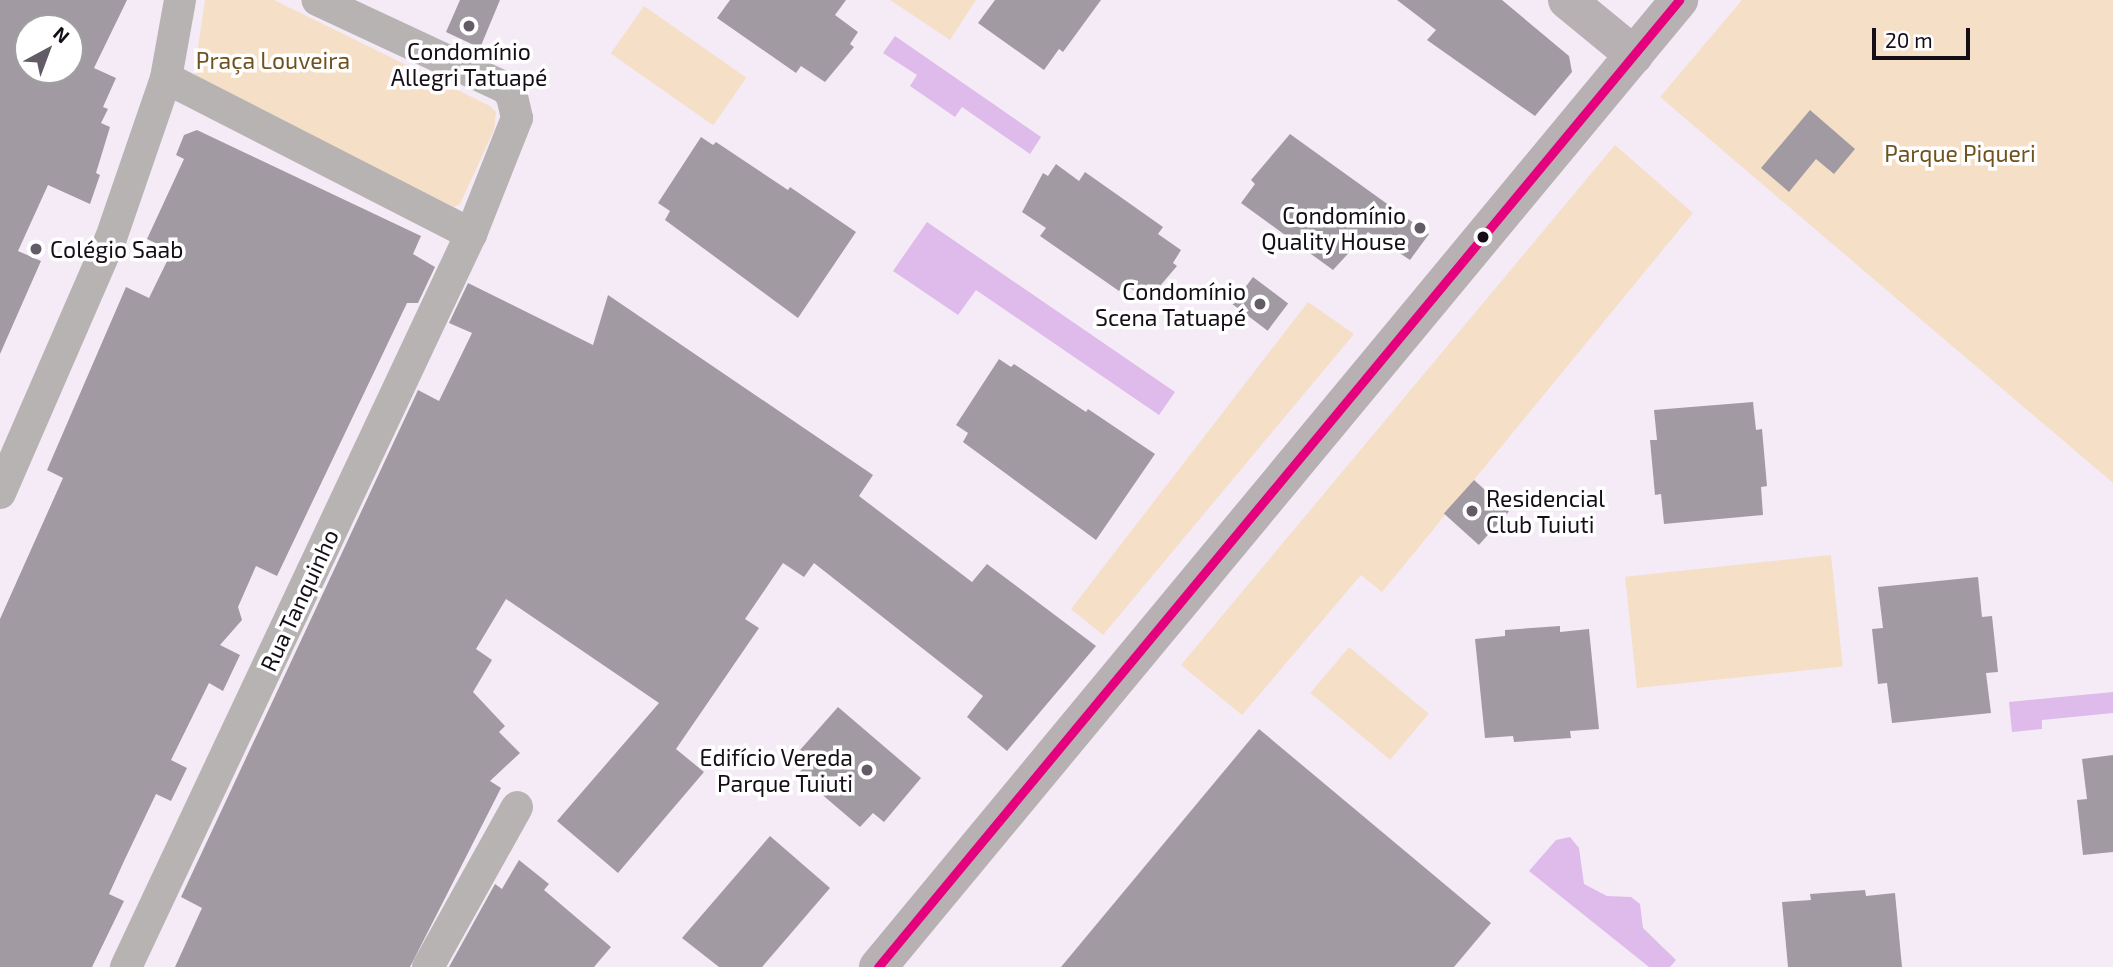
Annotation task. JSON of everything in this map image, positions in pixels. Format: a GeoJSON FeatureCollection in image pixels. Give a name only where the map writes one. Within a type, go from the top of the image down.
{"type":"FeatureCollection","features":[{"type":"Feature","properties":{"kind":"street"},"geometry":{"type":"LineString","coordinates":[[0,493],[97,274],[166,78],[180,0]]}},
{"type":"Feature","properties":{"kind":"street"},"geometry":{"type":"LineString","coordinates":[[166,78],[471,234],[517,118],[512,96],[506,88],[317,0]]}},
{"type":"Feature","properties":{"kind":"street"},"geometry":{"type":"LineString","coordinates":[[1567,0],[1634,55]]}},
{"type":"Feature","properties":{"kind":"street"},"geometry":{"type":"LineString","coordinates":[[878,967],[1679,0]]}},
{"type":"Feature","properties":{"kind":"street","name":"Rua Tanquinho"},"geometry":{"type":"LineString","coordinates":[[126,967],[471,234]]}},
{"type":"Feature","properties":{"kind":"street"},"geometry":{"type":"LineString","coordinates":[[428,967],[517,807]]}},
{"type":"Feature","properties":{"kind":"green space","name":"Praça Louveira"},"geometry":{"type":"Polygon","coordinates":[[[205,0],[274,0],[490,106],[496,112],[494,130],[460,204],[454,207],[211,90],[194,74],[205,0]]]}},
{"type":"Feature","properties":{"kind":"green space"},"geometry":{"type":"Polygon","coordinates":[[[890,0],[976,0],[950,40],[890,0]]]}},
{"type":"Feature","properties":{"kind":"green space","name":"Parque Piqueri"},"geometry":{"type":"Polygon","coordinates":[[[1742,0],[2113,0],[2113,483],[1660,97],[1742,0]]]}},
{"type":"Feature","properties":{"kind":"green space"},"geometry":{"type":"Polygon","coordinates":[[[644,6],[746,78],[713,125],[611,54],[644,6]]]}},
{"type":"Feature","properties":{"kind":"green space"},"geometry":{"type":"Polygon","coordinates":[[[1615,145],[1693,213],[1382,592],[1361,575],[1242,715],[1181,665],[1615,145]]]}},
{"type":"Feature","properties":{"kind":"green space"},"geometry":{"type":"Polygon","coordinates":[[[1308,302],[1354,334],[1103,635],[1071,609],[1308,302]]]}},
{"type":"Feature","properties":{"kind":"green space"},"geometry":{"type":"Polygon","coordinates":[[[1831,555],[1843,666],[1637,688],[1625,577],[1831,555]]]}},
{"type":"Feature","properties":{"kind":"green space"},"geometry":{"type":"Polygon","coordinates":[[[1349,647],[1429,714],[1390,760],[1310,693],[1349,647]]]}},
{"type":"Feature","properties":{"kind":"shaded area"},"geometry":{"type":"Polygon","coordinates":[[[895,36],[1041,137],[1030,154],[962,107],[955,117],[910,86],[917,75],[883,53],[895,36]]]}},
{"type":"Feature","properties":{"kind":"shaded area"},"geometry":{"type":"Polygon","coordinates":[[[927,222],[1175,392],[1159,415],[976,290],[958,315],[893,271],[927,222]]]}},
{"type":"Feature","properties":{"kind":"shaded area"},"geometry":{"type":"Polygon","coordinates":[[[2113,692],[2113,713],[2042,720],[2042,729],[2012,732],[2009,702],[2113,692]]]}},
{"type":"Feature","properties":{"kind":"shaded area"},"geometry":{"type":"Polygon","coordinates":[[[1570,837],[1579,848],[1584,884],[1607,896],[1631,897],[1640,904],[1643,928],[1676,960],[1670,967],[1649,967],[1529,871],[1556,840],[1570,837]]]}},
{"type":"Feature","properties":{"kind":"building"},"geometry":{"type":"Polygon","coordinates":[[[0,0],[127,0],[94,68],[116,78],[103,107],[108,109],[101,123],[110,127],[96,173],[100,175],[90,204],[48,185],[18,251],[41,261],[0,354],[0,0]]]}},
{"type":"Feature","properties":{"kind":"building","name":"Condomínio Allegri Tatuapé"},"geometry":{"type":"Polygon","coordinates":[[[460,0],[500,0],[480,48],[446,32],[460,0]]]}},
{"type":"Feature","properties":{"kind":"building"},"geometry":{"type":"Polygon","coordinates":[[[730,0],[846,0],[835,15],[858,32],[850,44],[854,47],[825,82],[801,66],[796,73],[717,18],[730,0]]]}},
{"type":"Feature","properties":{"kind":"building"},"geometry":{"type":"Polygon","coordinates":[[[995,0],[1101,0],[1063,52],[1059,49],[1044,70],[978,23],[995,0]]]}},
{"type":"Feature","properties":{"kind":"building"},"geometry":{"type":"Polygon","coordinates":[[[1397,0],[1502,0],[1569,56],[1572,72],[1535,116],[1427,40],[1436,30],[1397,0]]]}},
{"type":"Feature","properties":{"kind":"building"},"geometry":{"type":"Polygon","coordinates":[[[1810,110],[1855,149],[1834,174],[1816,159],[1789,192],[1761,168],[1810,110]]]}},
{"type":"Feature","properties":{"kind":"building"},"geometry":{"type":"Polygon","coordinates":[[[197,130],[421,236],[413,254],[435,267],[418,303],[407,303],[277,576],[256,566],[238,607],[242,620],[220,645],[240,655],[223,691],[209,683],[171,760],[187,768],[171,801],[156,794],[109,894],[124,901],[92,967],[0,967],[0,619],[63,478],[47,470],[126,287],[149,298],[172,251],[147,239],[184,159],[176,155],[184,135],[197,130]]]}},
{"type":"Feature","properties":{"kind":"building"},"geometry":{"type":"Polygon","coordinates":[[[1290,134],[1429,234],[1410,260],[1368,232],[1333,270],[1241,203],[1255,184],[1251,180],[1290,134]]]}},
{"type":"Feature","properties":{"kind":"building"},"geometry":{"type":"Polygon","coordinates":[[[701,137],[713,145],[716,142],[788,190],[790,187],[856,232],[798,318],[665,220],[670,211],[658,203],[701,137]]]}},
{"type":"Feature","properties":{"kind":"building"},"geometry":{"type":"Polygon","coordinates":[[[1056,164],[1079,181],[1085,172],[1163,227],[1158,234],[1181,250],[1173,263],[1177,266],[1148,300],[1124,284],[1119,291],[1040,236],[1046,228],[1022,212],[1043,173],[1048,176],[1056,164]]]}},
{"type":"Feature","properties":{"kind":"building","name":"Condomínio Scena Tatuapé"},"geometry":{"type":"Polygon","coordinates":[[[1253,277],[1288,303],[1268,331],[1233,304],[1253,277]]]}},
{"type":"Feature","properties":{"kind":"building"},"geometry":{"type":"Polygon","coordinates":[[[468,283],[593,345],[608,295],[873,475],[859,496],[972,582],[987,564],[1096,646],[1007,751],[967,717],[983,696],[814,563],[804,577],[783,563],[745,619],[759,628],[676,749],[704,772],[618,873],[557,821],[659,703],[506,599],[476,649],[492,660],[473,692],[505,726],[499,732],[520,753],[490,781],[501,788],[410,967],[175,967],[202,908],[181,897],[418,390],[439,401],[472,333],[449,323],[468,283]]]}},
{"type":"Feature","properties":{"kind":"building"},"geometry":{"type":"Polygon","coordinates":[[[999,359],[1011,367],[1014,364],[1086,412],[1088,409],[1155,454],[1096,540],[963,442],[968,433],[956,425],[999,359]]]}},
{"type":"Feature","properties":{"kind":"building"},"geometry":{"type":"Polygon","coordinates":[[[1753,402],[1756,430],[1762,429],[1767,486],[1761,487],[1763,515],[1664,524],[1661,494],[1655,495],[1650,440],[1657,440],[1654,410],[1753,402]]]}},
{"type":"Feature","properties":{"kind":"building","name":"Residencial Club Tuiuti"},"geometry":{"type":"Polygon","coordinates":[[[1474,480],[1509,511],[1479,545],[1444,513],[1474,480]]]}},
{"type":"Feature","properties":{"kind":"building"},"geometry":{"type":"Polygon","coordinates":[[[1978,577],[1982,617],[1992,616],[1998,672],[1986,673],[1991,713],[1892,723],[1887,683],[1878,684],[1872,629],[1883,628],[1878,587],[1978,577]]]}},
{"type":"Feature","properties":{"kind":"building"},"geometry":{"type":"Polygon","coordinates":[[[1560,626],[1560,632],[1589,629],[1599,729],[1570,731],[1571,738],[1514,742],[1513,736],[1485,738],[1475,639],[1505,636],[1505,630],[1560,626]]]}},
{"type":"Feature","properties":{"kind":"building","name":"Edifício Vereda Parque Tuiuti"},"geometry":{"type":"Polygon","coordinates":[[[838,707],[921,778],[884,822],[873,813],[860,827],[798,774],[811,759],[800,750],[838,707]]]}},
{"type":"Feature","properties":{"kind":"building"},"geometry":{"type":"Polygon","coordinates":[[[1259,729],[1491,923],[1454,967],[1061,967],[1259,729]]]}},
{"type":"Feature","properties":{"kind":"building"},"geometry":{"type":"Polygon","coordinates":[[[2113,755],[2113,852],[2083,855],[2077,800],[2087,799],[2082,759],[2113,755]]]}},
{"type":"Feature","properties":{"kind":"building"},"geometry":{"type":"Polygon","coordinates":[[[770,836],[830,888],[762,967],[719,967],[682,938],[770,836]]]}},
{"type":"Feature","properties":{"kind":"building"},"geometry":{"type":"Polygon","coordinates":[[[519,860],[549,884],[544,890],[611,947],[594,967],[449,967],[495,884],[502,889],[519,860]]]}},
{"type":"Feature","properties":{"kind":"building"},"geometry":{"type":"Polygon","coordinates":[[[1865,890],[1866,896],[1895,893],[1902,967],[1788,967],[1782,902],[1811,900],[1810,894],[1865,890]]]}},
{"type":"Feature","properties":{"kind":"transit line"},"geometry":{"type":"LineString","coordinates":[[878,967],[1679,0]]}},
{"type":"Feature","properties":{"kind":"place","name":"Condomínio Allegri Tatuapé"},"geometry":{"type":"Point","coordinates":[469,26]}},
{"type":"Feature","properties":{"kind":"place","name":"Condomínio Quality House"},"geometry":{"type":"Point","coordinates":[1420,228]}},
{"type":"Feature","properties":{"kind":"place","name":"Colégio Saab"},"geometry":{"type":"Point","coordinates":[36,249]}},
{"type":"Feature","properties":{"kind":"place","name":"Condomínio Scena Tatuapé"},"geometry":{"type":"Point","coordinates":[1260,304]}},
{"type":"Feature","properties":{"kind":"place","name":"Residencial Club Tuiuti"},"geometry":{"type":"Point","coordinates":[1472,511]}},
{"type":"Feature","properties":{"kind":"place","name":"Edifício Vereda Parque Tuiuti"},"geometry":{"type":"Point","coordinates":[867,770]}}]}
